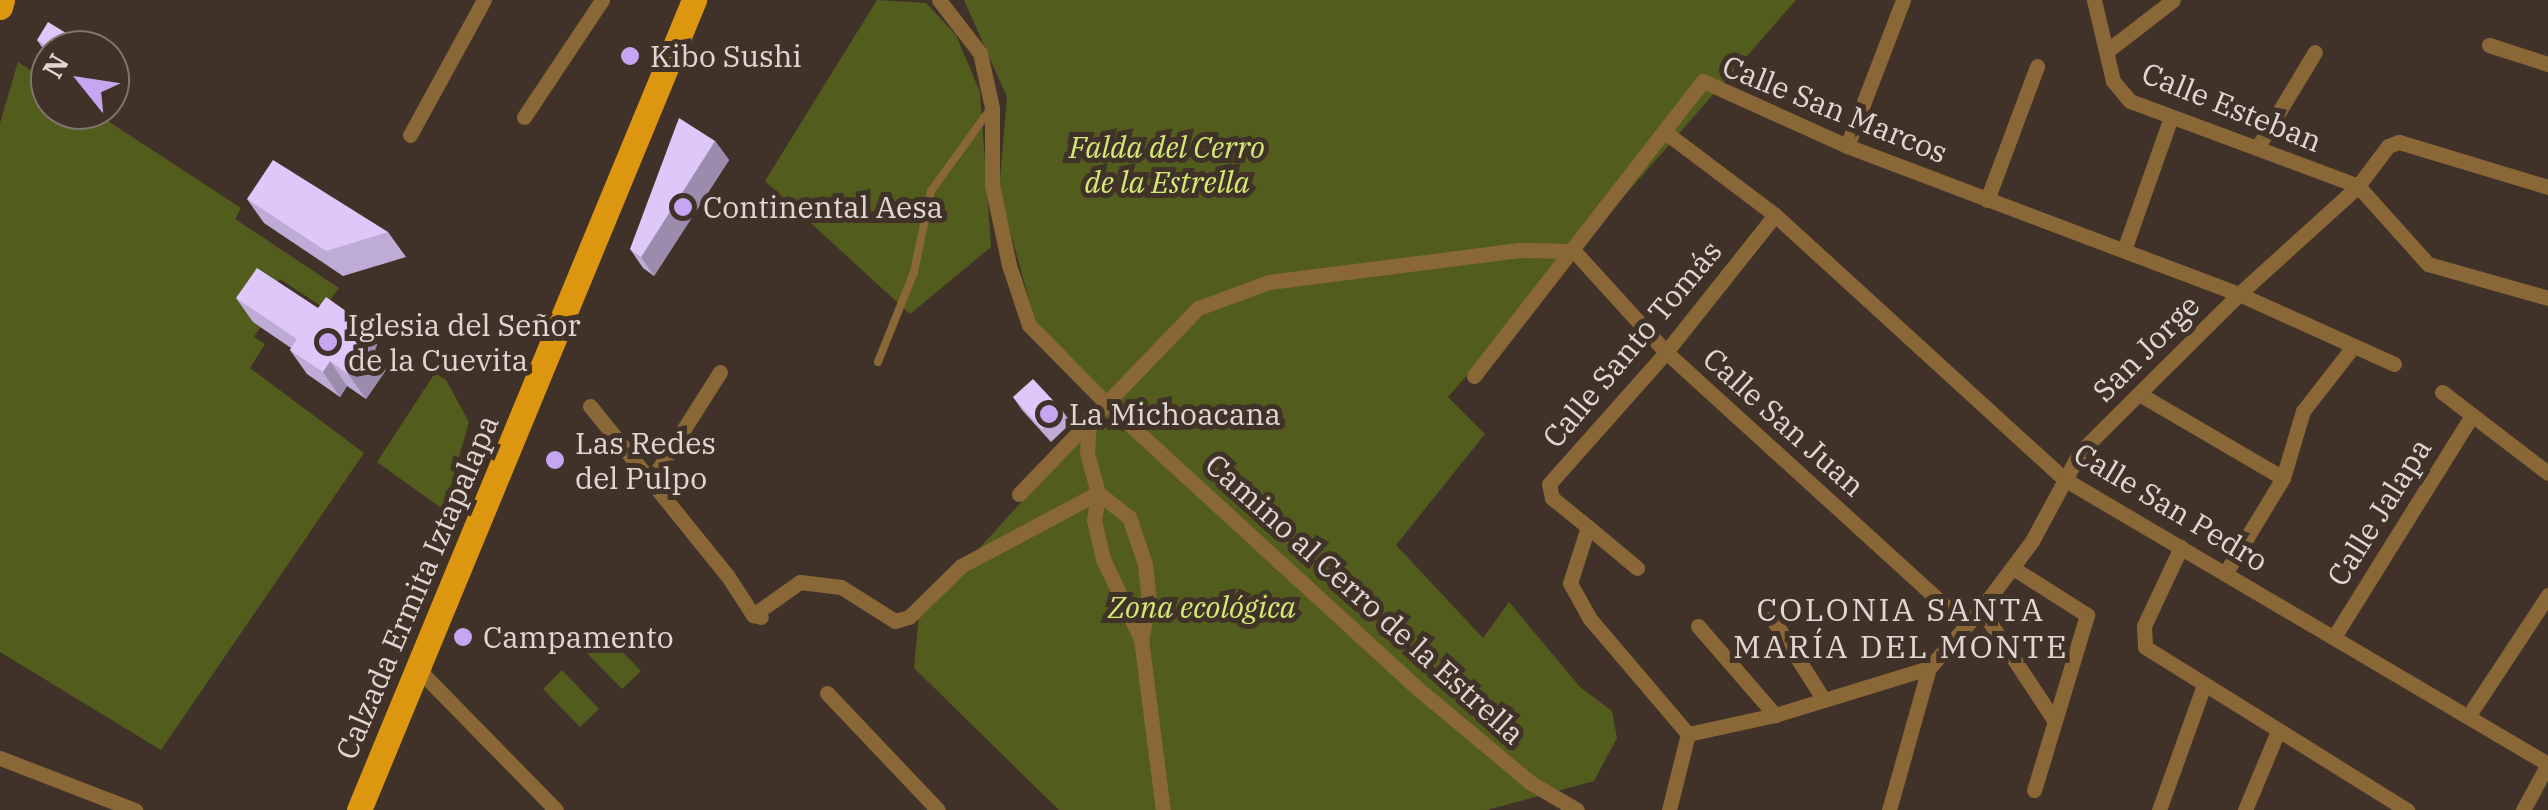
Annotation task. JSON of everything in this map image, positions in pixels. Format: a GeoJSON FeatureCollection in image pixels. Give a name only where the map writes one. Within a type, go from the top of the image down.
{"type":"FeatureCollection","features":[{"type":"Feature","properties":{"kind":"main road","name":"Calzada Ermita Iztapalapa"},"geometry":{"type":"LineString","coordinates":[[359,810],[694,0]]}},
{"type":"Feature","properties":{"kind":"street"},"geometry":{"type":"LineString","coordinates":[[410,135],[484,0]]}},
{"type":"Feature","properties":{"kind":"street"},"geometry":{"type":"LineString","coordinates":[[524,117],[602,0]]}},
{"type":"Feature","properties":{"kind":"street","name":"Camino al Cerro de la Estrella"},"geometry":{"type":"LineString","coordinates":[[939,0],[980,53],[992,108],[992,185],[1008,265],[1029,324],[1105,402],[1417,688],[1531,783],[1577,810]]}},
{"type":"Feature","properties":{"kind":"street"},"geometry":{"type":"LineString","coordinates":[[1847,146],[1903,0]]}},
{"type":"Feature","properties":{"kind":"street","name":"Calle Esteban"},"geometry":{"type":"LineString","coordinates":[[2094,0],[2120,92],[2130,101],[2358,186]]}},
{"type":"Feature","properties":{"kind":"street"},"geometry":{"type":"LineString","coordinates":[[2106,51],[2172,0]]}},
{"type":"Feature","properties":{"kind":"street"},"geometry":{"type":"LineString","coordinates":[[2490,44],[2548,64]]}},
{"type":"Feature","properties":{"kind":"street"},"geometry":{"type":"LineString","coordinates":[[2257,148],[2315,52]]}},
{"type":"Feature","properties":{"kind":"street"},"geometry":{"type":"LineString","coordinates":[[1987,200],[2037,66]]}},
{"type":"Feature","properties":{"kind":"street","name":"Calle San Marcos"},"geometry":{"type":"LineString","coordinates":[[1474,376],[1703,82],[1847,146],[2239,294],[2394,364]]}},
{"type":"Feature","properties":{"kind":"street"},"geometry":{"type":"LineString","coordinates":[[2124,250],[2171,118]]}},
{"type":"Feature","properties":{"kind":"street","name":"Calle San Pedro"},"geometry":{"type":"LineString","coordinates":[[1666,132],[1775,216],[2064,479],[2548,764]]}},
{"type":"Feature","properties":{"kind":"street","name":"San Jorge"},"geometry":{"type":"LineString","coordinates":[[1929,668],[2013,568],[2080,452],[2239,294],[2358,186],[2388,146],[2400,142],[2548,186]]}},
{"type":"Feature","properties":{"kind":"street"},"geometry":{"type":"LineString","coordinates":[[2358,186],[2428,264],[2548,298]]}},
{"type":"Feature","properties":{"kind":"street","name":"Calle Santo Tomás"},"geometry":{"type":"LineString","coordinates":[[1588,526],[1552,498],[1549,484],[1666,352],[1775,216]]}},
{"type":"Feature","properties":{"kind":"street"},"geometry":{"type":"LineString","coordinates":[[1018,494],[1198,308],[1269,282],[1519,250],[1574,251]]}},
{"type":"Feature","properties":{"kind":"street","name":"Calle San Juan"},"geometry":{"type":"LineString","coordinates":[[1574,251],[1666,352],[1966,625]]}},
{"type":"Feature","properties":{"kind":"street"},"geometry":{"type":"LineString","coordinates":[[2226,572],[2283,478],[2302,411],[2352,348]]}},
{"type":"Feature","properties":{"kind":"street"},"geometry":{"type":"LineString","coordinates":[[651,481],[720,372]]}},
{"type":"Feature","properties":{"kind":"street"},"geometry":{"type":"LineString","coordinates":[[2442,392],[2548,473]]}},
{"type":"Feature","properties":{"kind":"street"},"geometry":{"type":"LineString","coordinates":[[2141,395],[2283,478]]}},
{"type":"Feature","properties":{"kind":"street"},"geometry":{"type":"LineString","coordinates":[[590,406],[757,616],[800,582],[841,587],[883,616],[895,620],[909,617],[961,566],[1098,493]]}},
{"type":"Feature","properties":{"kind":"street","name":"Calle Jalapa"},"geometry":{"type":"LineString","coordinates":[[2334,637],[2472,416]]}},
{"type":"Feature","properties":{"kind":"street"},"geometry":{"type":"LineString","coordinates":[[1090,418],[1088,453],[1098,493],[1094,520],[1103,559],[1141,639],[1163,810]]}},
{"type":"Feature","properties":{"kind":"street"},"geometry":{"type":"LineString","coordinates":[[1098,493],[1129,517],[1144,564],[1149,602],[1141,639]]}},
{"type":"Feature","properties":{"kind":"street"},"geometry":{"type":"LineString","coordinates":[[1637,568],[1588,526],[1570,583],[1590,619],[1688,734]]}},
{"type":"Feature","properties":{"kind":"street"},"geometry":{"type":"LineString","coordinates":[[2181,547],[2142,636],[2145,647],[2400,808]]}},
{"type":"Feature","properties":{"kind":"street"},"geometry":{"type":"LineString","coordinates":[[2013,568],[2075,603],[2087,615],[2085,633],[2034,790]]}},
{"type":"Feature","properties":{"kind":"street"},"geometry":{"type":"LineString","coordinates":[[2469,716],[2548,595]]}},
{"type":"Feature","properties":{"kind":"street"},"geometry":{"type":"LineString","coordinates":[[1981,610],[2054,720]]}},
{"type":"Feature","properties":{"kind":"street"},"geometry":{"type":"LineString","coordinates":[[1772,618],[1822,697]]}},
{"type":"Feature","properties":{"kind":"street"},"geometry":{"type":"LineString","coordinates":[[1698,626],[1775,715]]}},
{"type":"Feature","properties":{"kind":"street"},"geometry":{"type":"LineString","coordinates":[[1688,734],[1775,715],[1822,697],[1929,668]]}},
{"type":"Feature","properties":{"kind":"street"},"geometry":{"type":"LineString","coordinates":[[1889,810],[1929,668]]}},
{"type":"Feature","properties":{"kind":"street"},"geometry":{"type":"LineString","coordinates":[[418,669],[556,810]]}},
{"type":"Feature","properties":{"kind":"street"},"geometry":{"type":"LineString","coordinates":[[2159,810],[2204,685]]}},
{"type":"Feature","properties":{"kind":"street"},"geometry":{"type":"LineString","coordinates":[[828,693],[938,810]]}},
{"type":"Feature","properties":{"kind":"street"},"geometry":{"type":"LineString","coordinates":[[2245,810],[2278,731]]}},
{"type":"Feature","properties":{"kind":"street"},"geometry":{"type":"LineString","coordinates":[[1669,810],[1688,734]]}},
{"type":"Feature","properties":{"kind":"street"},"geometry":{"type":"LineString","coordinates":[[0,758],[136,810]]}},
{"type":"Feature","properties":{"kind":"street"},"geometry":{"type":"LineString","coordinates":[[2523,810],[2548,764]]}},
{"type":"Feature","properties":{"kind":"lane"},"geometry":{"type":"LineString","coordinates":[[878,362],[914,272],[931,190],[992,108]]}},
{"type":"Feature","properties":{"kind":"green space"},"geometry":{"type":"Polygon","coordinates":[[[877,0],[926,3],[956,35],[980,92],[991,247],[910,314],[765,181],[877,0]]]}},
{"type":"Feature","properties":{"kind":"green space"},"geometry":{"type":"Polygon","coordinates":[[[964,0],[1796,0],[1448,397],[1485,434],[1396,545],[1483,638],[1509,602],[1580,687],[1612,711],[1617,738],[1594,781],[1487,810],[1059,810],[914,668],[919,615],[1111,403],[1038,332],[999,191],[1007,97],[964,0]]]}},
{"type":"Feature","properties":{"kind":"green space"},"geometry":{"type":"Polygon","coordinates":[[[18,62],[30,70],[30,130],[122,130],[241,208],[235,219],[339,288],[324,308],[280,279],[264,301],[273,308],[254,337],[265,344],[250,368],[364,453],[161,750],[0,652],[0,123],[18,62]]]}},
{"type":"Feature","properties":{"kind":"green space"},"geometry":{"type":"Polygon","coordinates":[[[435,373],[446,380],[469,422],[444,510],[377,462],[435,373]]]}},
{"type":"Feature","properties":{"kind":"green space"},"geometry":{"type":"Polygon","coordinates":[[[604,633],[641,671],[622,689],[585,651],[604,633]]]}},
{"type":"Feature","properties":{"kind":"green space"},"geometry":{"type":"Polygon","coordinates":[[[562,670],[599,709],[580,727],[543,689],[562,670]]]}},
{"type":"Feature","properties":{"kind":"building"},"geometry":{"type":"Polygon","coordinates":[[[48,22],[61,30],[43,30],[48,22]]]}},
{"type":"Feature","properties":{"kind":"building"},"geometry":{"type":"Polygon","coordinates":[[[679,118],[715,141],[641,257],[630,249],[679,118]]]}},
{"type":"Feature","properties":{"kind":"building"},"geometry":{"type":"Polygon","coordinates":[[[273,160],[388,232],[326,251],[247,199],[273,160]]]}},
{"type":"Feature","properties":{"kind":"building"},"geometry":{"type":"Polygon","coordinates":[[[257,268],[318,308],[326,297],[360,321],[353,331],[370,342],[348,374],[330,361],[323,372],[290,350],[297,339],[236,298],[257,268]]]}},
{"type":"Feature","properties":{"kind":"building"},"geometry":{"type":"Polygon","coordinates":[[[1033,379],[1062,410],[1042,429],[1013,397],[1033,379]]]}},
{"type":"Feature","properties":{"kind":"place","name":"Kibo Sushi"},"geometry":{"type":"Point","coordinates":[630,56]}},
{"type":"Feature","properties":{"kind":"place","name":"Continental Aesa"},"geometry":{"type":"Point","coordinates":[683,207]}},
{"type":"Feature","properties":{"kind":"place","name":"Iglesia del Señor de la Cuevita"},"geometry":{"type":"Point","coordinates":[328,342]}},
{"type":"Feature","properties":{"kind":"place","name":"La Michoacana"},"geometry":{"type":"Point","coordinates":[1049,414]}},
{"type":"Feature","properties":{"kind":"place","name":"Las Redes del Pulpo"},"geometry":{"type":"Point","coordinates":[555,460]}},
{"type":"Feature","properties":{"kind":"place","name":"Campamento"},"geometry":{"type":"Point","coordinates":[463,637]}},
{"type":"Feature","properties":{"kind":"district","name":"COLONIA SANTA MARÍA DEL MONTE"},"geometry":{"type":"Point","coordinates":[1901,628]}},
{"type":"Feature","properties":{"kind":"park label","name":"Falda del Cerro de la Estrella"},"geometry":{"type":"Point","coordinates":[1167,164]}},
{"type":"Feature","properties":{"kind":"park label","name":"Zona ecológica"},"geometry":{"type":"Point","coordinates":[1202,607]}}]}
